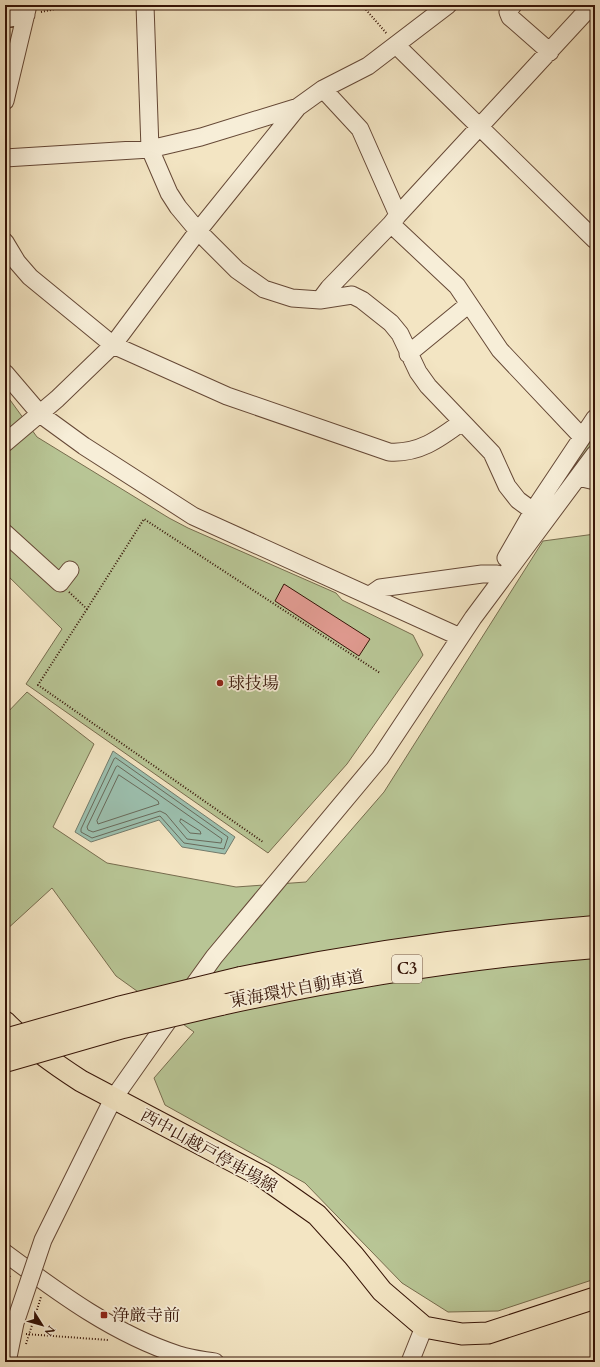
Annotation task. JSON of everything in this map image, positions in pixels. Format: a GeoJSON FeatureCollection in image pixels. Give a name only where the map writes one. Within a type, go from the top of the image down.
{"type":"FeatureCollection","features":[{"type":"Feature","properties":{"kind":"highway","name":"東海環状自動車道"},"geometry":{"type":"LineString","coordinates":[[5,1040],[104,1012],[241,978],[394,950],[527,933],[595,927]]}},
{"type":"Feature","properties":{"kind":"highway","name":"東海環状自動車道"},"geometry":{"type":"LineString","coordinates":[[5,1061],[123,1027],[305,986],[469,959],[595,947]]}},
{"type":"Feature","properties":{"kind":"main road","name":"西中山越戸停車場線"},"geometry":{"type":"LineString","coordinates":[[5,1022],[23,1040],[54,1063],[113,1099],[263,1177],[317,1215],[354,1256],[382,1291],[424,1327]]}},
{"type":"Feature","properties":{"kind":"main road"},"geometry":{"type":"LineString","coordinates":[[424,1327],[462,1334],[488,1332],[595,1298]]}},
{"type":"Feature","properties":{"kind":"street"},"geometry":{"type":"LineString","coordinates":[[145,5],[150,149],[169,193],[198,231],[237,270],[264,289],[292,298],[320,300],[348,295],[362,300],[395,326],[408,354],[428,386],[492,453],[507,486],[518,500],[533,510]]}},
{"type":"Feature","properties":{"kind":"street"},"geometry":{"type":"LineString","coordinates":[[5,443],[40,414],[113,345],[198,231],[298,107],[324,89],[368,66],[448,5]]}},
{"type":"Feature","properties":{"kind":"street"},"geometry":{"type":"LineString","coordinates":[[513,5],[508,12],[510,17],[550,52]]}},
{"type":"Feature","properties":{"kind":"street"},"geometry":{"type":"LineString","coordinates":[[320,300],[329,288],[395,220],[592,5]]}},
{"type":"Feature","properties":{"kind":"street"},"geometry":{"type":"LineString","coordinates":[[5,19],[27,10]]}},
{"type":"Feature","properties":{"kind":"street"},"geometry":{"type":"LineString","coordinates":[[5,101],[27,10]]}},
{"type":"Feature","properties":{"kind":"street"},"geometry":{"type":"LineString","coordinates":[[396,45],[595,240]]}},
{"type":"Feature","properties":{"kind":"street"},"geometry":{"type":"LineString","coordinates":[[324,89],[360,129],[395,220],[457,286],[505,356],[582,437]]}},
{"type":"Feature","properties":{"kind":"street"},"geometry":{"type":"LineString","coordinates":[[5,158],[150,149],[201,137],[298,107]]}},
{"type":"Feature","properties":{"kind":"street"},"geometry":{"type":"LineString","coordinates":[[5,242],[16,262],[30,277],[113,345],[227,396],[380,450],[397,453],[424,448],[462,422]]}},
{"type":"Feature","properties":{"kind":"street"},"geometry":{"type":"LineString","coordinates":[[408,354],[469,304]]}},
{"type":"Feature","properties":{"kind":"street"},"geometry":{"type":"LineString","coordinates":[[5,373],[40,414],[84,446],[193,516],[219,530],[370,595],[460,637]]}},
{"type":"Feature","properties":{"kind":"street"},"geometry":{"type":"LineString","coordinates":[[473,618],[533,510],[595,418]]}},
{"type":"Feature","properties":{"kind":"street"},"geometry":{"type":"LineString","coordinates":[[7,1362],[15,1323],[44,1240],[113,1099],[214,958],[380,758],[473,618],[595,454]]}},
{"type":"Feature","properties":{"kind":"street"},"geometry":{"type":"LineString","coordinates":[[578,476],[595,481]]}},
{"type":"Feature","properties":{"kind":"street"},"geometry":{"type":"LineString","coordinates":[[5,533],[65,577]]}},
{"type":"Feature","properties":{"kind":"street"},"geometry":{"type":"LineString","coordinates":[[370,595],[380,588],[482,574],[497,574]]}},
{"type":"Feature","properties":{"kind":"street"},"geometry":{"type":"LineString","coordinates":[[5,1253],[94,1316],[126,1334],[179,1355],[215,1362]]}},
{"type":"Feature","properties":{"kind":"street"},"geometry":{"type":"LineString","coordinates":[[410,1362],[424,1327]]}},
{"type":"Feature","properties":{"kind":"path"},"geometry":{"type":"LineString","coordinates":[[27,10],[75,5]]}},
{"type":"Feature","properties":{"kind":"path"},"geometry":{"type":"LineString","coordinates":[[362,5],[396,45]]}},
{"type":"Feature","properties":{"kind":"path"},"geometry":{"type":"LineString","coordinates":[[263,842],[38,684],[144,519],[380,673]]}},
{"type":"Feature","properties":{"kind":"path"},"geometry":{"type":"LineString","coordinates":[[65,577],[87,609]]}},
{"type":"Feature","properties":{"kind":"path"},"geometry":{"type":"LineString","coordinates":[[25,1348],[46,1282]]}},
{"type":"Feature","properties":{"kind":"path"},"geometry":{"type":"LineString","coordinates":[[23,1334],[120,1341],[126,1334]]}},
{"type":"Feature","properties":{"kind":"shaded area"},"geometry":{"type":"Polygon","coordinates":[[[5,393],[37,437],[169,518],[188,528],[336,593],[342,600],[413,635],[423,655],[347,764],[268,853],[26,684],[62,629],[5,573],[5,393]]]}},
{"type":"Feature","properties":{"kind":"shaded area"},"geometry":{"type":"Polygon","coordinates":[[[595,430],[595,442],[554,501],[550,497],[595,430]]]}},
{"type":"Feature","properties":{"kind":"shaded area"},"geometry":{"type":"Polygon","coordinates":[[[595,534],[595,1279],[498,1311],[448,1312],[402,1283],[305,1183],[165,1105],[154,1078],[194,1032],[116,976],[52,888],[5,931],[5,715],[27,692],[94,744],[53,827],[107,863],[236,887],[306,882],[384,792],[543,541],[595,534]]]}},
{"type":"Feature","properties":{"kind":"water"},"geometry":{"type":"Polygon","coordinates":[[[113,751],[235,837],[225,854],[182,847],[159,820],[91,842],[75,832],[113,751]]]}},
{"type":"Feature","properties":{"kind":"building"},"geometry":{"type":"Polygon","coordinates":[[[284,584],[370,639],[359,656],[275,601],[284,584]]]}},
{"type":"Feature","properties":{"kind":"place","name":"球技場"},"geometry":{"type":"Point","coordinates":[220,683]}},
{"type":"Feature","properties":{"kind":"place","name":"浄厳寺前"},"geometry":{"type":"Point","coordinates":[104,1315]}}]}
